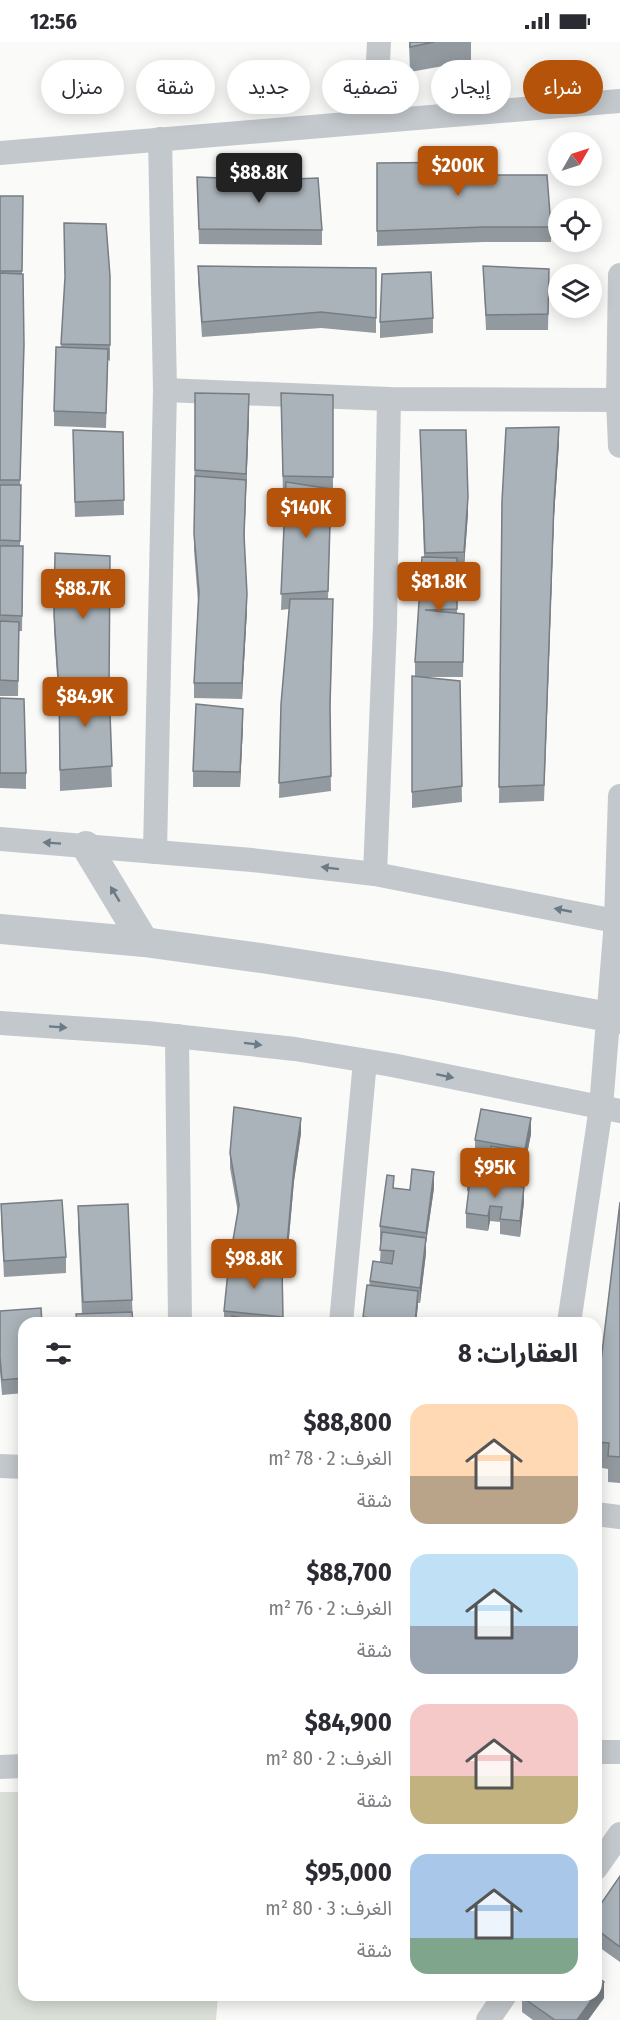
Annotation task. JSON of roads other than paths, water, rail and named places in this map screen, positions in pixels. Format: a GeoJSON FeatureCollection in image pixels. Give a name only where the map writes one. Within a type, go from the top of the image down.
{"type":"FeatureCollection","features":[{"type":"Feature","properties":{"kind":"street"},"geometry":{"type":"LineString","coordinates":[[375,121],[379,42]]}},
{"type":"Feature","properties":{"kind":"street"},"geometry":{"type":"LineString","coordinates":[[0,153],[620,101]]}},
{"type":"Feature","properties":{"kind":"street"},"geometry":{"type":"LineString","coordinates":[[155,852],[165,390],[160,139]]}},
{"type":"Feature","properties":{"kind":"street"},"geometry":{"type":"LineString","coordinates":[[620,274],[618,400],[620,446]]}},
{"type":"Feature","properties":{"kind":"street"},"geometry":{"type":"LineString","coordinates":[[165,390],[389,399],[618,400]]}},
{"type":"Feature","properties":{"kind":"street"},"geometry":{"type":"LineString","coordinates":[[375,874],[385,625],[389,399]]}},
{"type":"Feature","properties":{"kind":"street"},"geometry":{"type":"LineString","coordinates":[[569,1317],[610,1109],[618,921],[620,796]]}},
{"type":"Feature","properties":{"kind":"street"},"geometry":{"type":"LineString","coordinates":[[0,839],[252,860],[375,874],[618,921]]}},
{"type":"Feature","properties":{"kind":"street"},"geometry":{"type":"LineString","coordinates":[[86,846],[144,942]]}},
{"type":"Feature","properties":{"kind":"street"},"geometry":{"type":"LineString","coordinates":[[0,929],[144,942],[435,985],[614,1018]]}},
{"type":"Feature","properties":{"kind":"street"},"geometry":{"type":"LineString","coordinates":[[0,1023],[177,1036],[295,1049],[610,1109]]}},
{"type":"Feature","properties":{"kind":"street"},"geometry":{"type":"LineString","coordinates":[[177,1036],[180,1317]]}},
{"type":"Feature","properties":{"kind":"street"},"geometry":{"type":"LineString","coordinates":[[342,1317],[365,1061]]}},
{"type":"Feature","properties":{"kind":"street"},"geometry":{"type":"LineString","coordinates":[[0,1466],[18,1467]]}},
{"type":"Feature","properties":{"kind":"street"},"geometry":{"type":"LineString","coordinates":[[602,1515],[620,1517]]}},
{"type":"Feature","properties":{"kind":"street"},"geometry":{"type":"LineString","coordinates":[[602,1752],[620,1752]]}},
{"type":"Feature","properties":{"kind":"street"},"geometry":{"type":"LineString","coordinates":[[0,1767],[18,1766]]}},
{"type":"Feature","properties":{"kind":"street"},"geometry":{"type":"LineString","coordinates":[[602,1860],[619,1839]]}},
{"type":"Feature","properties":{"kind":"street"},"geometry":{"type":"LineString","coordinates":[[488,2020],[501,2001]]}}]}
